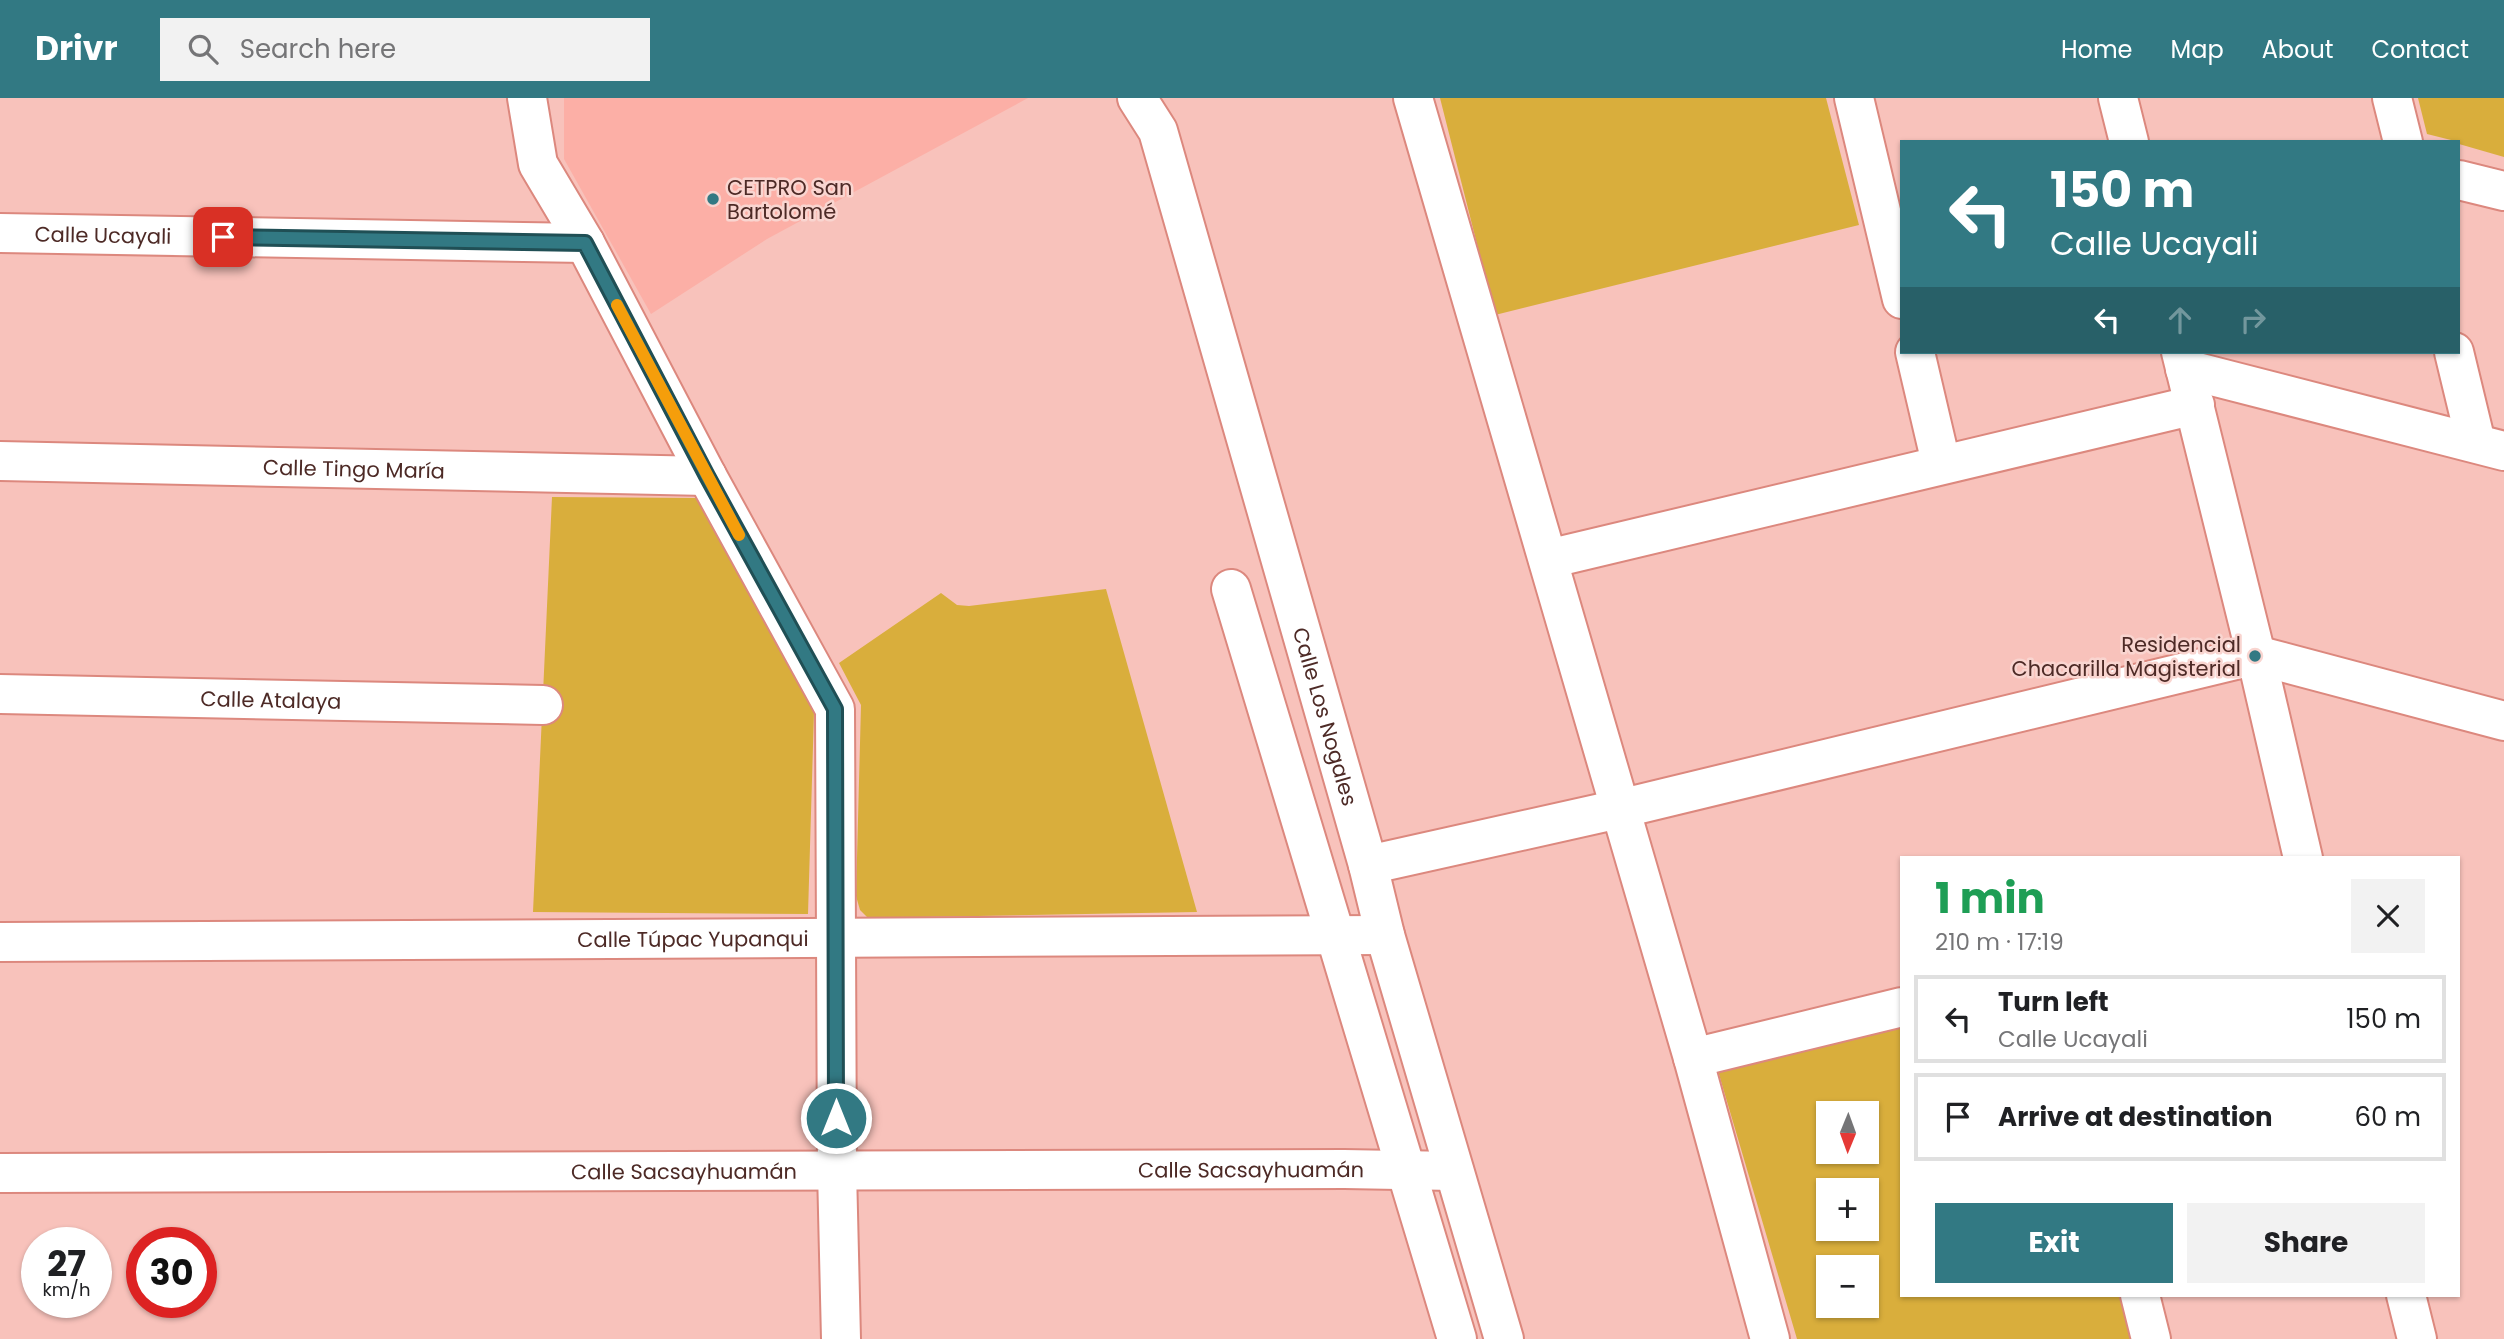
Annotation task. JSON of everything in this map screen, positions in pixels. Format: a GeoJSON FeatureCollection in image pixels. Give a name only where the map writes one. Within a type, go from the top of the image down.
{"type":"FeatureCollection","features":[{"type":"Feature","properties":{"kind":"street"},"geometry":{"type":"LineString","coordinates":[[527,98],[538,164],[585,243],[707,476],[835,709],[836,1170],[841,1339]]}},
{"type":"Feature","properties":{"kind":"street","name":"Calle Los Nogales"},"geometry":{"type":"LineString","coordinates":[[1137,98],[1158,131],[1368,865],[1385,935],[1504,1339]]}},
{"type":"Feature","properties":{"kind":"street"},"geometry":{"type":"LineString","coordinates":[[1413,98],[1693,1058],[1770,1339]]}},
{"type":"Feature","properties":{"kind":"street"},"geometry":{"type":"LineString","coordinates":[[1854,98],[1900,291]]}},
{"type":"Feature","properties":{"kind":"street"},"geometry":{"type":"LineString","coordinates":[[2118,98],[2128,140]]}},
{"type":"Feature","properties":{"kind":"street"},"geometry":{"type":"LineString","coordinates":[[2392,98],[2402,140]]}},
{"type":"Feature","properties":{"kind":"street"},"geometry":{"type":"LineString","coordinates":[[2460,180],[2504,191]]}},
{"type":"Feature","properties":{"kind":"street","name":"Calle Ucayali"},"geometry":{"type":"LineString","coordinates":[[0,233],[585,243]]}},
{"type":"Feature","properties":{"kind":"street"},"geometry":{"type":"LineString","coordinates":[[1915,354],[1941,463]]}},
{"type":"Feature","properties":{"kind":"street"},"geometry":{"type":"LineString","coordinates":[[2455,354],[2490,447]]}},
{"type":"Feature","properties":{"kind":"street"},"geometry":{"type":"LineString","coordinates":[[1548,559],[1941,463],[2187,375],[2490,447]]}},
{"type":"Feature","properties":{"kind":"street"},"geometry":{"type":"LineString","coordinates":[[2187,375],[2303,856]]}},
{"type":"Feature","properties":{"kind":"street","name":"Calle Tingo María"},"geometry":{"type":"LineString","coordinates":[[0,461],[707,476]]}},
{"type":"Feature","properties":{"kind":"street"},"geometry":{"type":"LineString","coordinates":[[1231,589],[1457,1339]]}},
{"type":"Feature","properties":{"kind":"street"},"geometry":{"type":"LineString","coordinates":[[1368,865],[1619,809],[2256,655],[2504,721]]}},
{"type":"Feature","properties":{"kind":"street","name":"Calle Atalaya"},"geometry":{"type":"LineString","coordinates":[[0,694],[543,705]]}},
{"type":"Feature","properties":{"kind":"street","name":"Calle Túpac Yupanqui"},"geometry":{"type":"LineString","coordinates":[[0,942],[1385,935]]}},
{"type":"Feature","properties":{"kind":"street"},"geometry":{"type":"LineString","coordinates":[[1693,1058],[1900,1007]]}},
{"type":"Feature","properties":{"kind":"street","name":"Calle Sacsayhuamán"},"geometry":{"type":"LineString","coordinates":[[0,1173],[1454,1171]]}},
{"type":"Feature","properties":{"kind":"street"},"geometry":{"type":"LineString","coordinates":[[2140,1297],[2151,1339]]}},
{"type":"Feature","properties":{"kind":"street"},"geometry":{"type":"LineString","coordinates":[[2406,1297],[2417,1339]]}},
{"type":"Feature","properties":{"kind":"shaded area","name":"CETPRO San Bartolomé"},"geometry":{"type":"Polygon","coordinates":[[[564,98],[1028,98],[767,239],[651,314],[564,159],[564,98]]]}},
{"type":"Feature","properties":{"kind":"shaded area"},"geometry":{"type":"Polygon","coordinates":[[[1440,98],[1826,98],[1859,225],[1495,315],[1440,98]]]}},
{"type":"Feature","properties":{"kind":"shaded area"},"geometry":{"type":"Polygon","coordinates":[[[2418,98],[2504,98],[2504,157],[2460,144],[2460,140],[2427,134],[2418,98]]]}},
{"type":"Feature","properties":{"kind":"shaded area"},"geometry":{"type":"Polygon","coordinates":[[[552,497],[697,498],[814,712],[808,914],[533,912],[552,497]]]}},
{"type":"Feature","properties":{"kind":"shaded area"},"geometry":{"type":"Polygon","coordinates":[[[1106,589],[1197,912],[868,918],[860,910],[856,896],[861,705],[839,663],[941,593],[957,605],[969,606],[1106,589]]]}},
{"type":"Feature","properties":{"kind":"shaded area"},"geometry":{"type":"Polygon","coordinates":[[[1900,1025],[1900,1297],[2120,1297],[2130,1339],[1797,1339],[1718,1071],[1900,1025]]]}},
{"type":"Feature","properties":{"kind":"slow traffic"},"geometry":{"type":"LineString","coordinates":[[617,305],[739,535]]}},
{"type":"Feature","properties":{"kind":"place","name":"CETPRO San Bartolomé"},"geometry":{"type":"Point","coordinates":[713,199]}},
{"type":"Feature","properties":{"kind":"place","name":"Residencial Chacarilla Magisterial"},"geometry":{"type":"Point","coordinates":[2255,656]}},
{"type":"Feature","properties":{"kind":"route"},"geometry":{"type":"LineString","coordinates":[[223,237],[585,243],[707,476],[835,709],[836,1118]]}}]}
